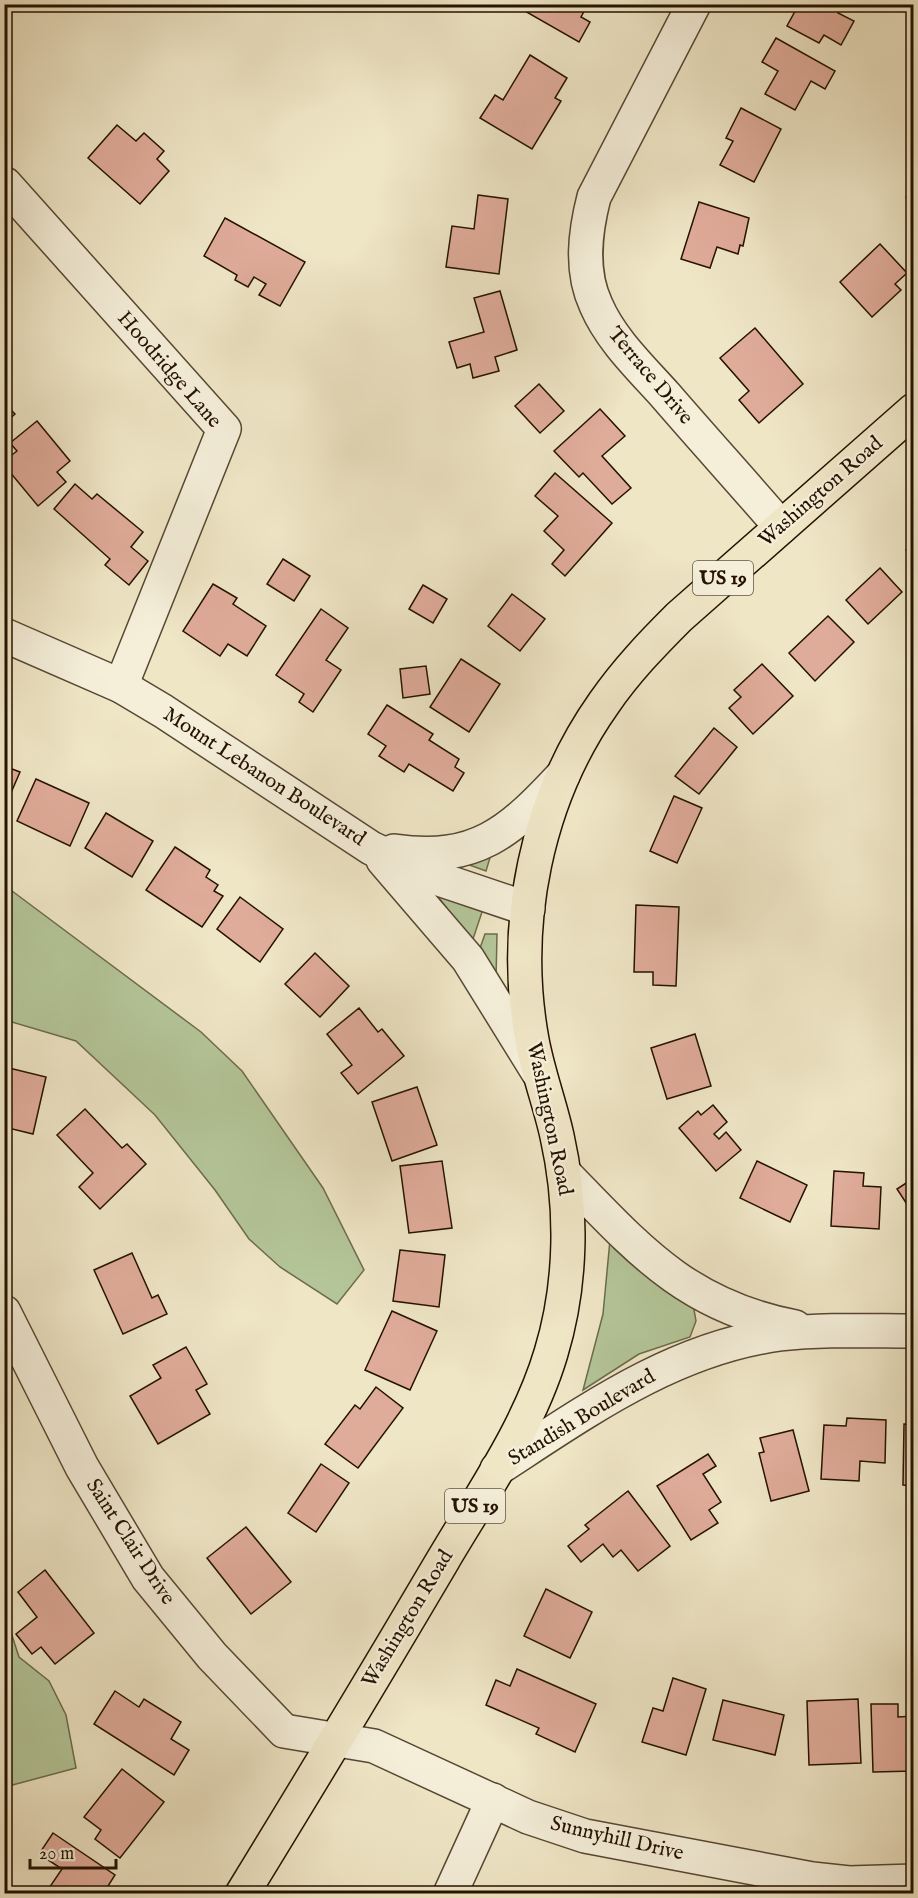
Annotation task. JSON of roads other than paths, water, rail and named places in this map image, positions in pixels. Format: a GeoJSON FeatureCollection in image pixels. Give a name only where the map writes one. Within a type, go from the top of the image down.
{"type":"FeatureCollection","features":[{"type":"Feature","properties":{"kind":"main road","name":"Washington Road"},"geometry":{"type":"LineString","coordinates":[[242,1893],[497,1469],[538,1389],[551,1355],[559,1322],[568,1248],[564,1173],[527,1004],[525,970],[528,909],[540,844],[564,774],[603,705],[650,646],[914,411]]}},
{"type":"Feature","properties":{"kind":"street","name":"Terrace Drive"},"geometry":{"type":"LineString","coordinates":[[694,4],[594,197],[587,225],[585,252],[588,279],[595,304],[625,350],[781,527]]}},
{"type":"Feature","properties":{"kind":"street","name":"Hoodridge Lane"},"geometry":{"type":"LineString","coordinates":[[5,184],[225,429],[121,686]]}},
{"type":"Feature","properties":{"kind":"street","name":"Mount Lebanon Boulevard"},"geometry":{"type":"LineString","coordinates":[[4,634],[121,686],[204,736],[371,848],[433,877],[528,909]]}},
{"type":"Feature","properties":{"kind":"street"},"geometry":{"type":"LineString","coordinates":[[371,848],[422,855],[447,854],[471,848],[513,825],[532,809],[564,774]]}},
{"type":"Feature","properties":{"kind":"street"},"geometry":{"type":"LineString","coordinates":[[371,848],[434,917],[468,959],[541,1076]]}},
{"type":"Feature","properties":{"kind":"street"},"geometry":{"type":"LineString","coordinates":[[564,1173],[638,1250],[690,1288],[744,1314],[818,1331]]}},
{"type":"Feature","properties":{"kind":"street","name":"Saint Clair Drive"},"geometry":{"type":"LineString","coordinates":[[4,1312],[82,1467],[114,1524],[148,1578],[177,1616],[275,1724],[291,1734],[336,1740]]}},
{"type":"Feature","properties":{"kind":"street","name":"Standish Boulevard"},"geometry":{"type":"LineString","coordinates":[[497,1469],[605,1399],[673,1365],[743,1342],[780,1335],[818,1331],[914,1331]]}},
{"type":"Feature","properties":{"kind":"street","name":"Sunnyhill Drive"},"geometry":{"type":"LineString","coordinates":[[336,1740],[374,1746],[528,1817],[585,1836],[801,1877],[849,1882],[914,1881]]}},
{"type":"Feature","properties":{"kind":"street"},"geometry":{"type":"LineString","coordinates":[[450,1893],[494,1800]]}}]}
